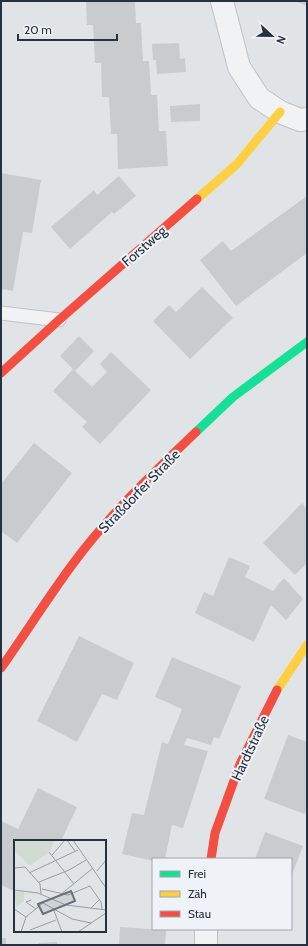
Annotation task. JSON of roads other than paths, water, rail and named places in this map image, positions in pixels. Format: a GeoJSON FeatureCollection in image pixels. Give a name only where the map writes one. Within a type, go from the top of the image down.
{"type":"FeatureCollection","features":[{"type":"Feature","properties":{"kind":"street"},"geometry":{"type":"LineString","coordinates":[[222,1],[239,67],[259,98],[280,112],[300,120],[307,119]]}},
{"type":"Feature","properties":{"kind":"street","name":"Forstweg"},"geometry":{"type":"LineString","coordinates":[[1,373],[58,320],[237,164],[280,112]]}},
{"type":"Feature","properties":{"kind":"street","name":"Straßdorfer Straße"},"geometry":{"type":"LineString","coordinates":[[1,668],[72,565],[136,490],[234,397],[307,342]]}},
{"type":"Feature","properties":{"kind":"street","name":"Hardtstraße"},"geometry":{"type":"LineString","coordinates":[[211,858],[215,833],[240,764],[280,684],[307,645]]}},
{"type":"Feature","properties":{"kind":"street"},"geometry":{"type":"LineString","coordinates":[[206,930],[206,945]]}},
{"type":"Feature","properties":{"kind":"lane"},"geometry":{"type":"LineString","coordinates":[[1,313],[58,320]]}}]}
